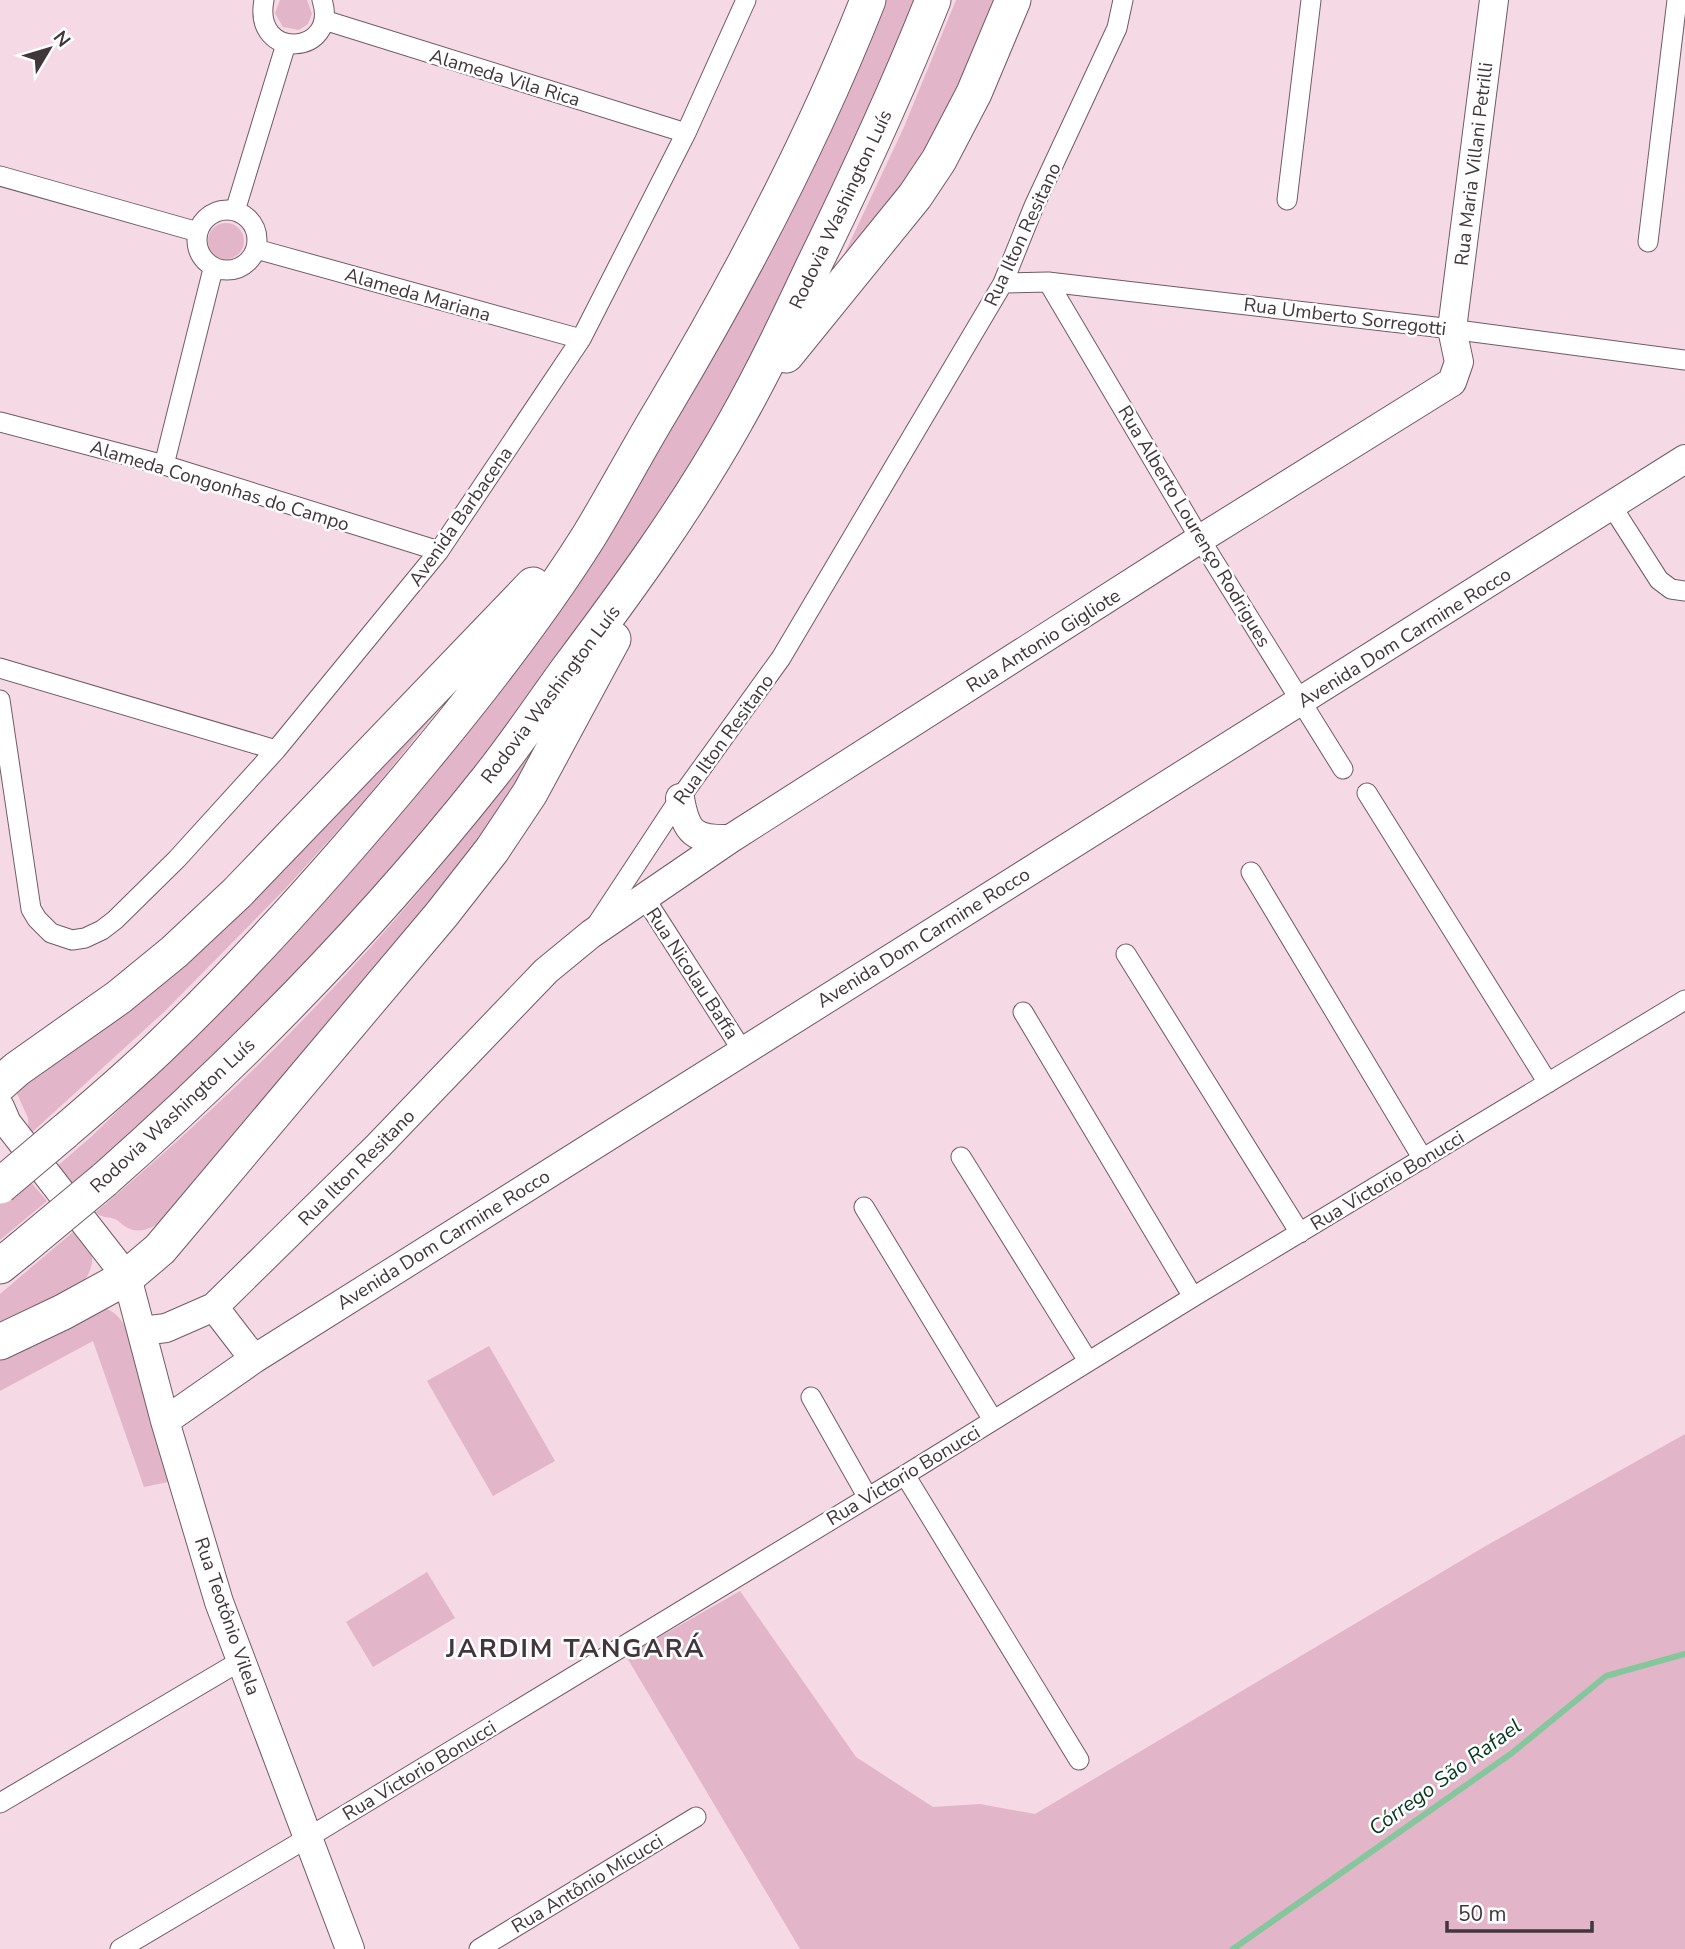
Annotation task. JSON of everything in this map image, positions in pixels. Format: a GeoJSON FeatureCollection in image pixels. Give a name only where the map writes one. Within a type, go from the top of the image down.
{"type":"FeatureCollection","features":[{"type":"Feature","properties":{"kind":"highway"},"geometry":{"type":"LineString","coordinates":[[0,1186],[162,1045],[229,978],[393,795],[529,623],[588,537],[718,316],[806,147],[868,0]]}},
{"type":"Feature","properties":{"kind":"highway","name":"Rodovia Washington Luís"},"geometry":{"type":"LineString","coordinates":[[10,1257],[173,1119],[298,995],[438,840],[491,776],[620,600],[734,425],[838,217],[933,0]]}},
{"type":"Feature","properties":{"kind":"highway"},"geometry":{"type":"LineString","coordinates":[[734,425],[797,341],[915,196],[939,160],[974,93],[1013,0]]}},
{"type":"Feature","properties":{"kind":"highway"},"geometry":{"type":"LineString","coordinates":[[0,1084],[142,978],[237,893],[524,595],[638,450]]}},
{"type":"Feature","properties":{"kind":"highway"},"geometry":{"type":"LineString","coordinates":[[0,1342],[127,1277],[160,1249],[442,914],[492,850],[530,793],[615,636],[670,526]]}},
{"type":"Feature","properties":{"kind":"street"},"geometry":{"type":"LineString","coordinates":[[263,0],[264,25],[277,40],[296,45],[314,37],[324,20],[322,0]]}},
{"type":"Feature","properties":{"kind":"street","name":"Avenida Barbacena"},"geometry":{"type":"LineString","coordinates":[[0,700],[31,909],[43,926],[61,938],[85,938],[116,920],[177,859],[276,750],[439,551],[581,339],[686,133],[746,0]]}},
{"type":"Feature","properties":{"kind":"street","name":"Rua Ilton Resitano"},"geometry":{"type":"LineString","coordinates":[[142,1331],[166,1328],[214,1307],[378,1146],[546,971],[591,934],[680,798],[781,658],[1003,283],[1034,206],[1117,27],[1123,0]]}},
{"type":"Feature","properties":{"kind":"street"},"geometry":{"type":"LineString","coordinates":[[1286,200],[1311,0]]}},
{"type":"Feature","properties":{"kind":"street","name":"Rua Maria Villani Petrilli"},"geometry":{"type":"LineString","coordinates":[[1452,329],[1494,0]]}},
{"type":"Feature","properties":{"kind":"street"},"geometry":{"type":"LineString","coordinates":[[1648,242],[1677,0]]}},
{"type":"Feature","properties":{"kind":"street","name":"Alameda Vila Rica"},"geometry":{"type":"LineString","coordinates":[[324,20],[686,133]]}},
{"type":"Feature","properties":{"kind":"street"},"geometry":{"type":"LineString","coordinates":[[235,211],[286,44]]}},
{"type":"Feature","properties":{"kind":"street"},"geometry":{"type":"LineString","coordinates":[[0,176],[198,232]]}},
{"type":"Feature","properties":{"kind":"street"},"geometry":{"type":"LineString","coordinates":[[235,211],[244,215],[255,230],[256,249],[245,264],[237,269],[213,269],[198,250],[198,232],[202,223],[217,212],[235,211]]}},
{"type":"Feature","properties":{"kind":"street","name":"Alameda Mariana"},"geometry":{"type":"LineString","coordinates":[[256,249],[581,339]]}},
{"type":"Feature","properties":{"kind":"street"},"geometry":{"type":"LineString","coordinates":[[164,465],[213,269]]}},
{"type":"Feature","properties":{"kind":"street","name":"Rua Umberto Sorregotti"},"geometry":{"type":"LineString","coordinates":[[1003,283],[1048,282],[1452,329],[1685,360]]}},
{"type":"Feature","properties":{"kind":"street","name":"Rua Alberto Lourenço Rodrigues"},"geometry":{"type":"LineString","coordinates":[[1048,282],[1200,539],[1343,769]]}},
{"type":"Feature","properties":{"kind":"street","name":"Rua Antonio Gigliote"},"geometry":{"type":"LineString","coordinates":[[591,934],[730,839],[1200,539],[1452,382],[1459,362],[1452,329]]}},
{"type":"Feature","properties":{"kind":"street","name":"Alameda Congonhas do Campo"},"geometry":{"type":"LineString","coordinates":[[0,422],[164,465],[439,551]]}},
{"type":"Feature","properties":{"kind":"street","name":"Avenida Dom Carmine Rocco"},"geometry":{"type":"LineString","coordinates":[[165,1421],[254,1359],[742,1050],[1303,701],[1685,459]]}},
{"type":"Feature","properties":{"kind":"street"},"geometry":{"type":"LineString","coordinates":[[1611,505],[1659,580],[1671,589],[1685,591]]}},
{"type":"Feature","properties":{"kind":"street"},"geometry":{"type":"LineString","coordinates":[[0,668],[276,750]]}},
{"type":"Feature","properties":{"kind":"street"},"geometry":{"type":"LineString","coordinates":[[1367,793],[1548,1083]]}},
{"type":"Feature","properties":{"kind":"street"},"geometry":{"type":"LineString","coordinates":[[680,798],[684,819],[696,835],[711,839],[730,839]]}},
{"type":"Feature","properties":{"kind":"street"},"geometry":{"type":"LineString","coordinates":[[1251,872],[1423,1159]]}},
{"type":"Feature","properties":{"kind":"street","name":"Rua Nicolau Baffa"},"geometry":{"type":"LineString","coordinates":[[644,897],[742,1050]]}},
{"type":"Feature","properties":{"kind":"street"},"geometry":{"type":"LineString","coordinates":[[1126,954],[1300,1233]]}},
{"type":"Feature","properties":{"kind":"street","name":"Rua Victorio Bonucci"},"geometry":{"type":"LineString","coordinates":[[120,1949],[309,1837],[1685,1000]]}},
{"type":"Feature","properties":{"kind":"street"},"geometry":{"type":"LineString","coordinates":[[1023,1012],[1193,1297]]}},
{"type":"Feature","properties":{"kind":"street"},"geometry":{"type":"LineString","coordinates":[[0,1107],[7,1123],[127,1277]]}},
{"type":"Feature","properties":{"kind":"street"},"geometry":{"type":"LineString","coordinates":[[961,1157],[1088,1361]]}},
{"type":"Feature","properties":{"kind":"street"},"geometry":{"type":"LineString","coordinates":[[864,1207],[993,1420]]}},
{"type":"Feature","properties":{"kind":"street","name":"Rua Teotônio Vilela"},"geometry":{"type":"LineString","coordinates":[[127,1277],[165,1421],[219,1602],[350,1949]]}},
{"type":"Feature","properties":{"kind":"street"},"geometry":{"type":"LineString","coordinates":[[214,1307],[254,1359]]}},
{"type":"Feature","properties":{"kind":"street"},"geometry":{"type":"LineString","coordinates":[[811,1397],[867,1496]]}},
{"type":"Feature","properties":{"kind":"street"},"geometry":{"type":"LineString","coordinates":[[905,1475],[1079,1760]]}},
{"type":"Feature","properties":{"kind":"street"},"geometry":{"type":"LineString","coordinates":[[0,1803],[242,1660]]}},
{"type":"Feature","properties":{"kind":"street","name":"Rua Antônio Micucci"},"geometry":{"type":"LineString","coordinates":[[479,1949],[696,1817]]}},
{"type":"Feature","properties":{"kind":"shaded area"},"geometry":{"type":"Polygon","coordinates":[[[280,0],[307,0],[312,14],[308,24],[299,30],[283,27],[275,13],[280,0]]]}},
{"type":"Feature","properties":{"kind":"shaded area"},"geometry":{"type":"Polygon","coordinates":[[[880,0],[923,0],[875,114],[715,428],[541,692],[368,902],[91,1176],[67,1185],[54,1169],[194,1037],[446,752],[880,0]]]}},
{"type":"Feature","properties":{"kind":"shaded area"},"geometry":{"type":"Polygon","coordinates":[[[956,0],[1002,0],[921,158],[847,258],[843,257],[904,127],[956,0]]]}},
{"type":"Feature","properties":{"kind":"shaded area"},"geometry":{"type":"Polygon","coordinates":[[[226,223],[239,228],[244,241],[239,254],[226,259],[213,254],[208,241],[213,228],[226,223]]]}},
{"type":"Feature","properties":{"kind":"shaded area"},"geometry":{"type":"Polygon","coordinates":[[[450,684],[435,714],[359,807],[285,889],[165,1011],[29,1135],[28,1118],[14,1087],[450,684]]]}},
{"type":"Feature","properties":{"kind":"shaded area"},"geometry":{"type":"Polygon","coordinates":[[[561,713],[503,818],[168,1217],[142,1230],[131,1230],[117,1220],[98,1214],[96,1212],[239,1084],[352,968],[445,861],[561,713]]]}},
{"type":"Feature","properties":{"kind":"shaded area"},"geometry":{"type":"Polygon","coordinates":[[[29,1180],[47,1201],[0,1240],[0,1203],[29,1180]]]}},
{"type":"Feature","properties":{"kind":"shaded area"},"geometry":{"type":"Polygon","coordinates":[[[80,1226],[92,1253],[89,1274],[84,1282],[0,1330],[0,1294],[80,1226]]]}},
{"type":"Feature","properties":{"kind":"shaded area"},"geometry":{"type":"Polygon","coordinates":[[[102,1307],[115,1313],[129,1331],[168,1482],[144,1487],[93,1341],[0,1391],[0,1352],[102,1307]]]}},
{"type":"Feature","properties":{"kind":"shaded area"},"geometry":{"type":"Polygon","coordinates":[[[489,1346],[555,1461],[493,1496],[427,1381],[489,1346]]]}},
{"type":"Feature","properties":{"kind":"shaded area"},"geometry":{"type":"Polygon","coordinates":[[[1685,1434],[1685,1949],[800,1949],[626,1656],[740,1591],[856,1757],[933,1807],[980,1804],[1035,1814],[1484,1547],[1685,1434]]]}},
{"type":"Feature","properties":{"kind":"shaded area"},"geometry":{"type":"Polygon","coordinates":[[[427,1572],[455,1618],[373,1667],[346,1622],[427,1572]]]}},
{"type":"Feature","properties":{"kind":"waterway","name":"Córrego São Rafael"},"geometry":{"type":"LineString","coordinates":[[1233,1949],[1512,1753],[1606,1676],[1685,1654]]}},
{"type":"Feature","properties":{"kind":"district","name":"JARDIM TANGARÁ"},"geometry":{"type":"Point","coordinates":[576,1648]}}]}
